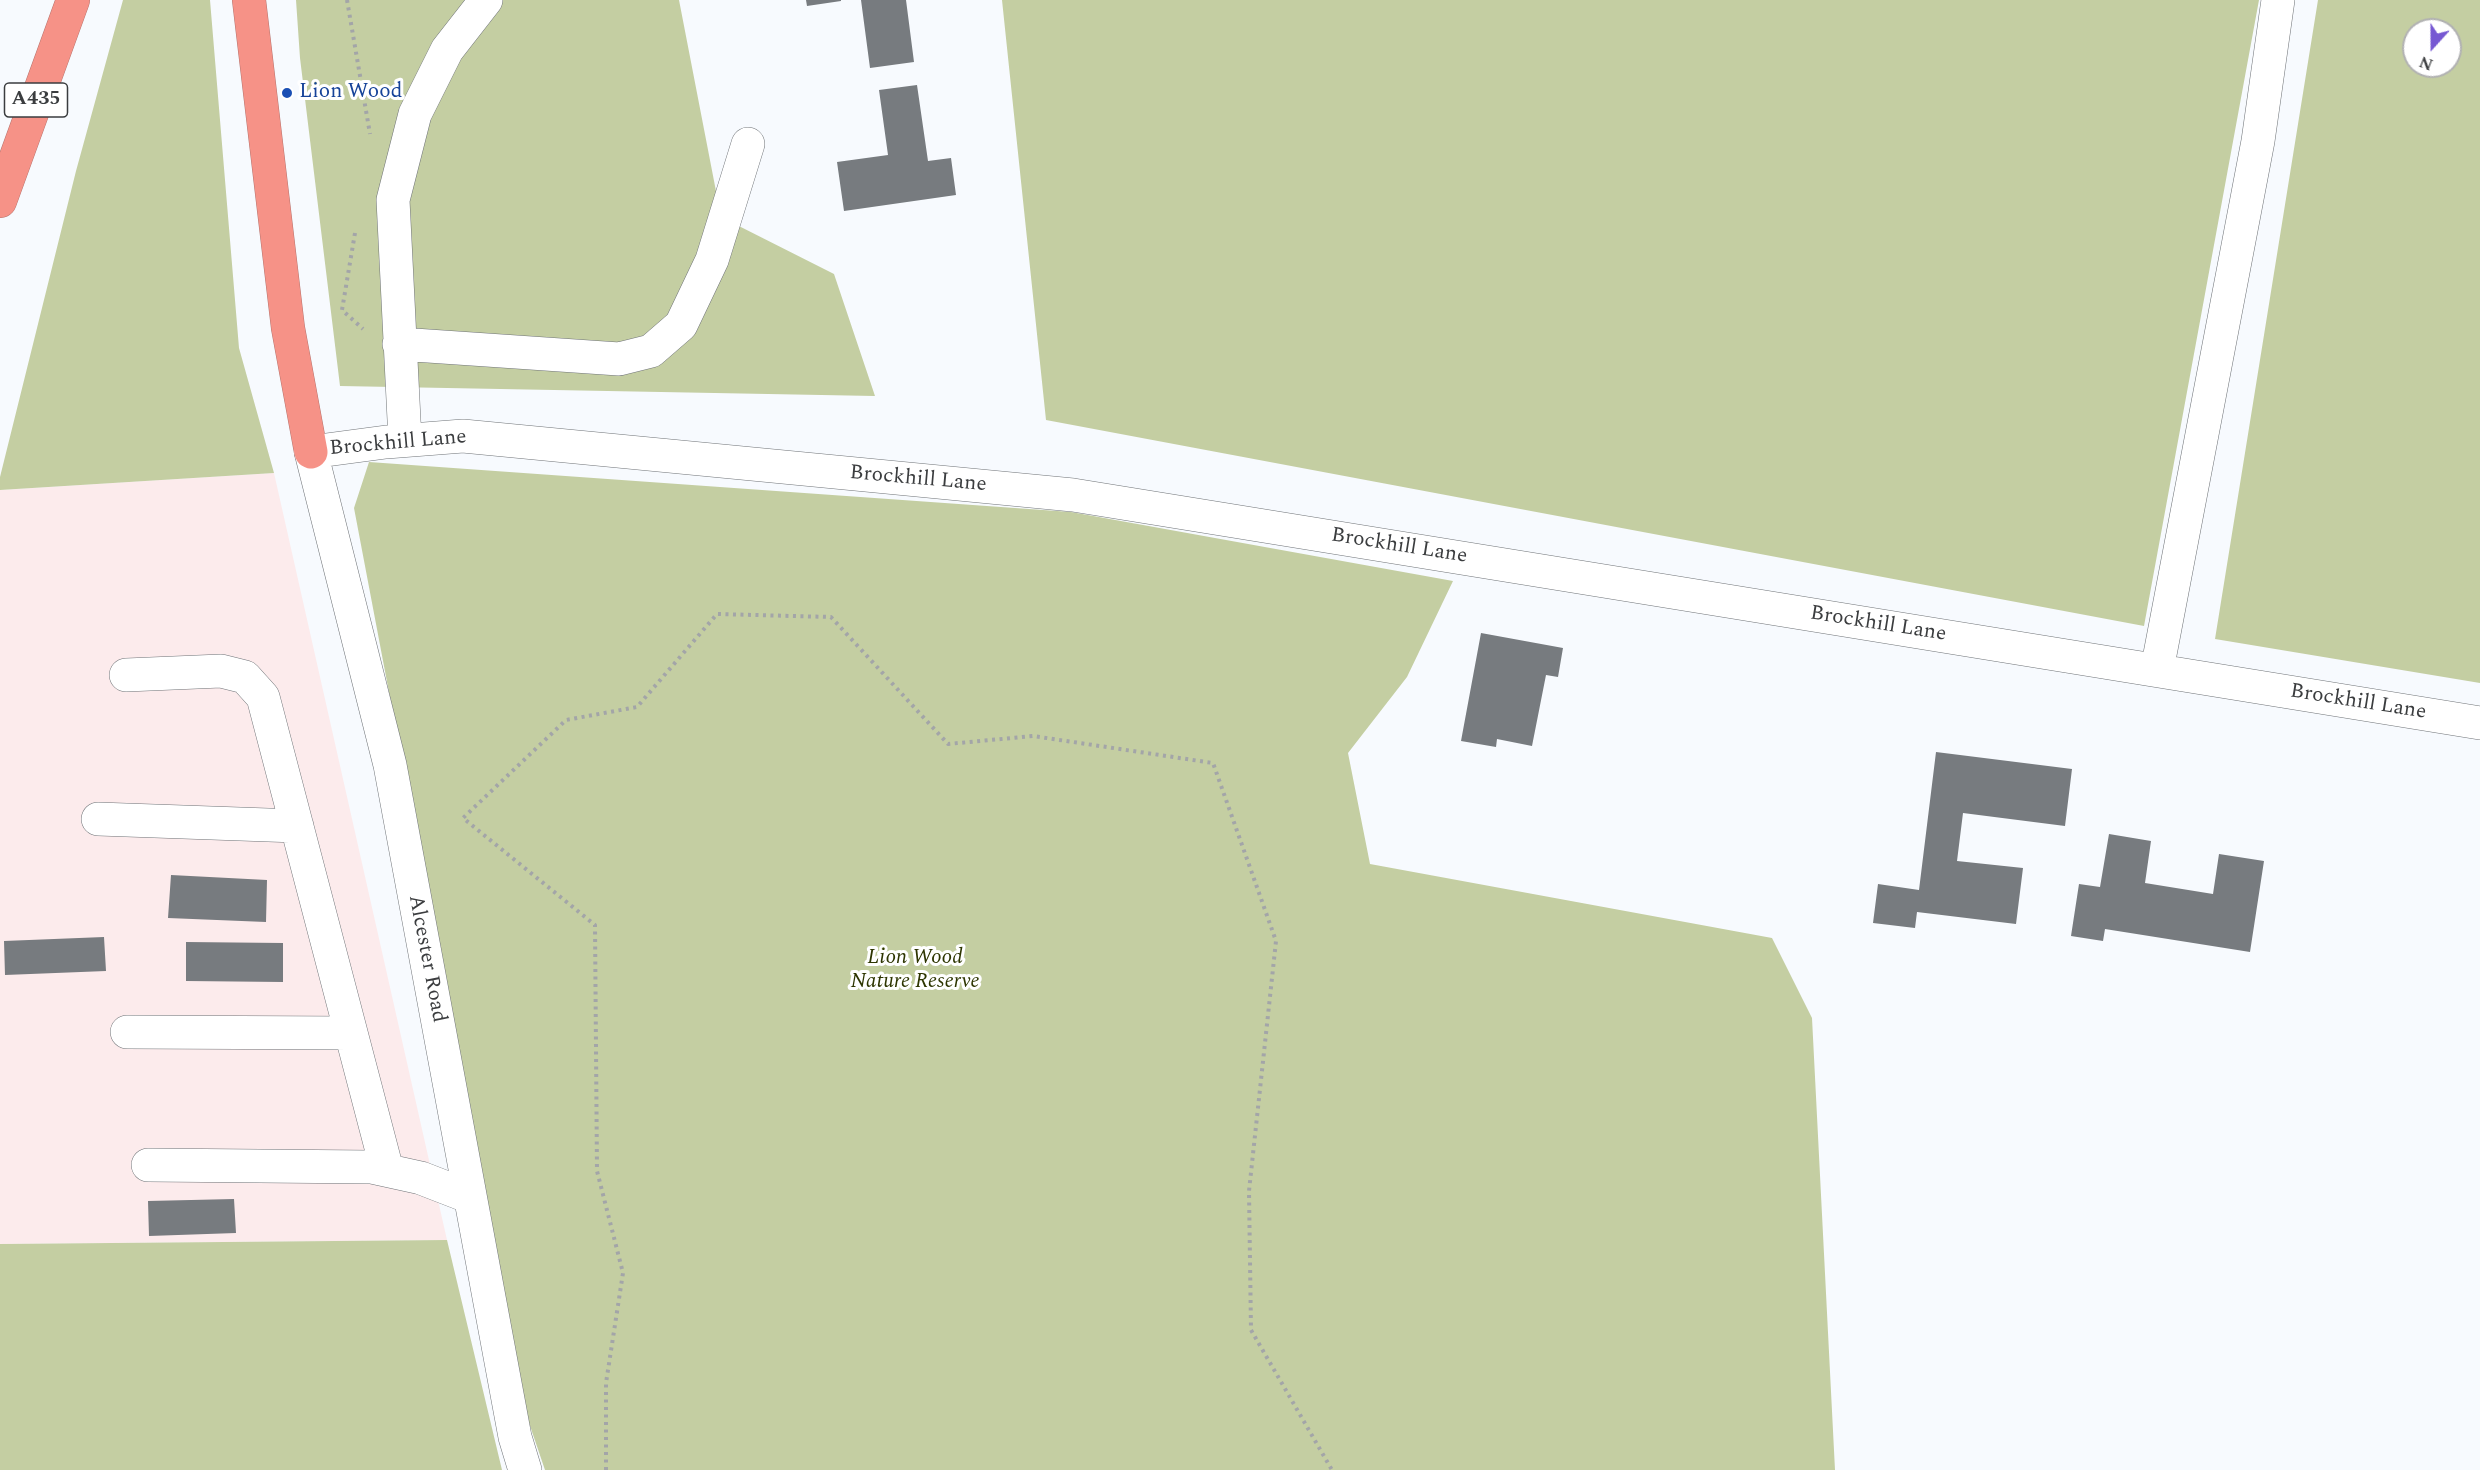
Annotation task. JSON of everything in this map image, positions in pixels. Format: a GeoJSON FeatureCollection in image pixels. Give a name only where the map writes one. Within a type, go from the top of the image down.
{"type":"FeatureCollection","features":[{"type":"Feature","properties":{"kind":"highway","name":"A435"},"geometry":{"type":"LineString","coordinates":[[0,201],[73,0]]}},
{"type":"Feature","properties":{"kind":"highway"},"geometry":{"type":"LineString","coordinates":[[249,0],[288,328],[311,452]]}},
{"type":"Feature","properties":{"kind":"street"},"geometry":{"type":"LineString","coordinates":[[405,440],[393,200],[415,114],[447,50],[486,0]]}},
{"type":"Feature","properties":{"kind":"street"},"geometry":{"type":"LineString","coordinates":[[2157,670],[2258,141],[2278,0]]}},
{"type":"Feature","properties":{"kind":"street"},"geometry":{"type":"LineString","coordinates":[[399,344],[619,359],[651,351],[681,325],[712,260],[748,144]]}},
{"type":"Feature","properties":{"kind":"street","name":"Brockhill Lane"},"geometry":{"type":"LineString","coordinates":[[311,452],[405,440],[463,436],[1073,495],[2480,723]]}},
{"type":"Feature","properties":{"kind":"street","name":"Alcester Road"},"geometry":{"type":"LineString","coordinates":[[311,452],[390,765],[515,1437],[525,1470]]}},
{"type":"Feature","properties":{"kind":"street"},"geometry":{"type":"LineString","coordinates":[[126,675],[221,671],[245,677],[263,697],[387,1170]]}},
{"type":"Feature","properties":{"kind":"street"},"geometry":{"type":"LineString","coordinates":[[98,819],[297,826]]}},
{"type":"Feature","properties":{"kind":"street"},"geometry":{"type":"LineString","coordinates":[[127,1032],[351,1033]]}},
{"type":"Feature","properties":{"kind":"street"},"geometry":{"type":"LineString","coordinates":[[148,1165],[371,1167],[421,1178],[470,1197]]}},
{"type":"Feature","properties":{"kind":"path"},"geometry":{"type":"LineString","coordinates":[[606,1470],[606,1383],[623,1273],[597,1171],[595,925],[463,818],[566,720],[637,707],[717,614],[831,617],[948,744],[1033,736],[1213,764],[1276,941],[1249,1191],[1251,1330],[1332,1470]]}},
{"type":"Feature","properties":{"kind":"shaded area"},"geometry":{"type":"Polygon","coordinates":[[[274,473],[447,1240],[0,1244],[0,490],[274,473]]]}},
{"type":"Feature","properties":{"kind":"green space"},"geometry":{"type":"Polygon","coordinates":[[[123,0],[210,0],[239,348],[274,473],[0,490],[0,477],[76,171],[123,0]]]}},
{"type":"Feature","properties":{"kind":"green space"},"geometry":{"type":"Polygon","coordinates":[[[296,0],[679,0],[721,217],[834,274],[875,396],[340,386],[300,58],[296,0]]]}},
{"type":"Feature","properties":{"kind":"green space"},"geometry":{"type":"Polygon","coordinates":[[[1002,0],[2259,0],[2144,626],[1046,420],[1002,0]]]}},
{"type":"Feature","properties":{"kind":"green space"},"geometry":{"type":"Polygon","coordinates":[[[2318,0],[2480,0],[2480,683],[2215,639],[2318,0]]]}},
{"type":"Feature","properties":{"kind":"green space","name":"Lion Wood Nature Reserve"},"geometry":{"type":"Polygon","coordinates":[[[369,462],[1071,512],[1453,581],[1407,677],[1348,753],[1370,864],[1772,938],[1812,1018],[1835,1470],[545,1470],[526,1414],[354,508],[369,462]]]}},
{"type":"Feature","properties":{"kind":"green space"},"geometry":{"type":"Polygon","coordinates":[[[447,1240],[502,1470],[0,1470],[0,1244],[447,1240]]]}},
{"type":"Feature","properties":{"kind":"building"},"geometry":{"type":"Polygon","coordinates":[[[806,0],[841,0],[841,1],[807,6],[806,0]]]}},
{"type":"Feature","properties":{"kind":"building"},"geometry":{"type":"Polygon","coordinates":[[[861,0],[906,0],[914,62],[870,68],[861,0]]]}},
{"type":"Feature","properties":{"kind":"building"},"geometry":{"type":"Polygon","coordinates":[[[917,85],[928,161],[951,158],[956,195],[844,211],[837,162],[888,155],[879,90],[917,85]]]}},
{"type":"Feature","properties":{"kind":"building"},"geometry":{"type":"Polygon","coordinates":[[[1481,633],[1563,648],[1558,677],[1546,675],[1532,746],[1497,739],[1496,747],[1461,741],[1481,633]]]}},
{"type":"Feature","properties":{"kind":"building"},"geometry":{"type":"Polygon","coordinates":[[[1936,752],[2072,769],[2065,826],[1963,813],[1957,861],[2023,868],[2016,924],[1917,912],[1915,928],[1873,923],[1878,884],[1919,890],[1936,752]]]}},
{"type":"Feature","properties":{"kind":"building"},"geometry":{"type":"Polygon","coordinates":[[[2109,834],[2151,841],[2145,883],[2213,894],[2219,854],[2264,861],[2250,952],[2105,929],[2103,941],[2071,936],[2079,884],[2100,887],[2109,834]]]}},
{"type":"Feature","properties":{"kind":"building"},"geometry":{"type":"Polygon","coordinates":[[[171,875],[267,880],[266,922],[168,918],[171,875]]]}},
{"type":"Feature","properties":{"kind":"building"},"geometry":{"type":"Polygon","coordinates":[[[104,937],[106,971],[5,975],[4,941],[104,937]]]}},
{"type":"Feature","properties":{"kind":"building"},"geometry":{"type":"Polygon","coordinates":[[[186,942],[283,943],[283,982],[186,981],[186,942]]]}},
{"type":"Feature","properties":{"kind":"building"},"geometry":{"type":"Polygon","coordinates":[[[234,1199],[236,1233],[149,1236],[148,1201],[234,1199]]]}},
{"type":"Feature","properties":{"kind":"place","name":"Lion Wood"},"geometry":{"type":"Point","coordinates":[287,93]}}]}
